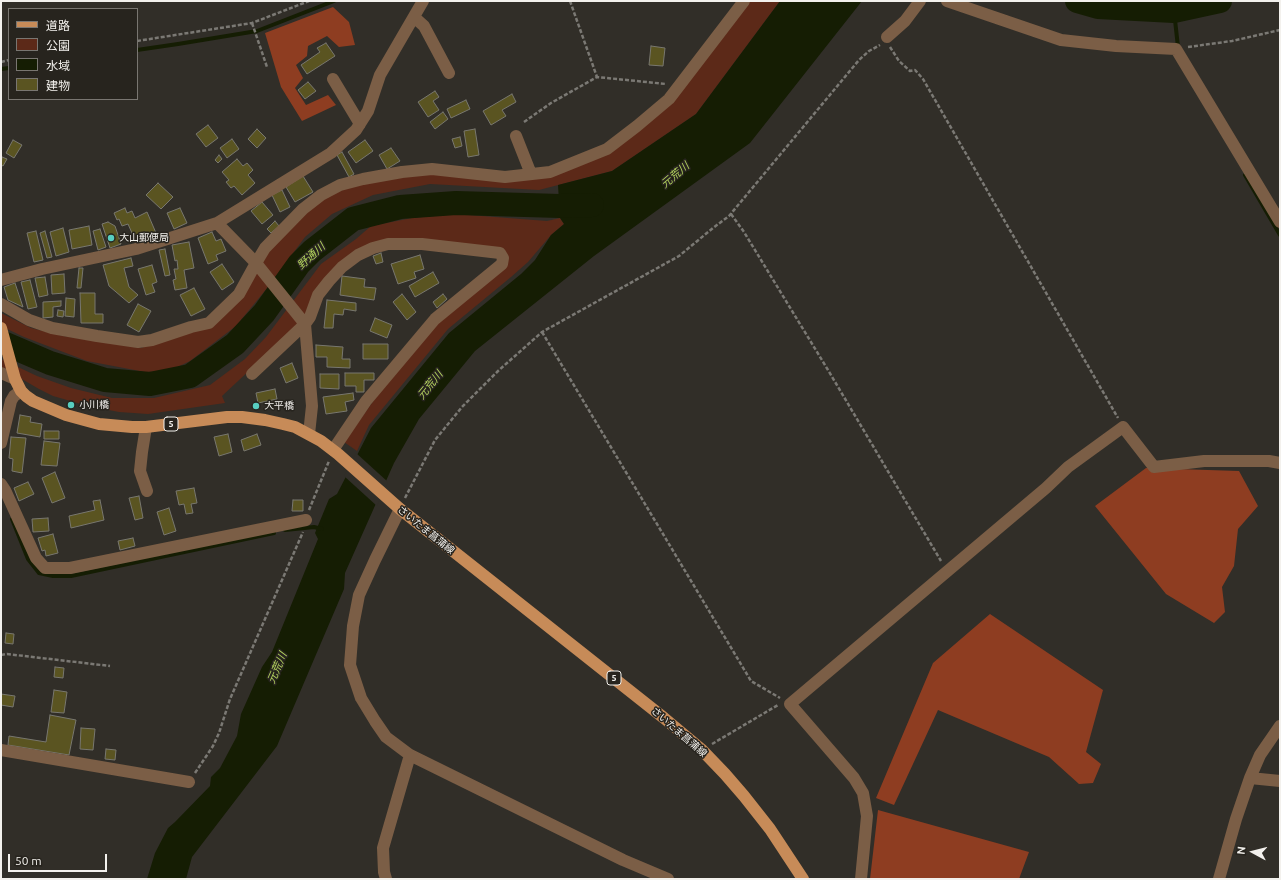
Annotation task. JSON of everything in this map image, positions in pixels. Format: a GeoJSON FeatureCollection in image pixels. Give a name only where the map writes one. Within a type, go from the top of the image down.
{"type":"FeatureCollection","features":[{"type":"Feature","properties":{"kind":"main road"},"geometry":{"type":"LineString","coordinates":[[1,328],[20,391]]}},
{"type":"Feature","properties":{"kind":"main road","name":"さいたま菖蒲線"},"geometry":{"type":"LineString","coordinates":[[20,391],[33,401],[66,415],[82,420],[116,426],[146,427],[227,417],[242,417],[283,424],[309,434],[335,452],[398,507],[701,749],[725,774],[770,829],[803,879]]}},
{"type":"Feature","properties":{"kind":"street"},"geometry":{"type":"LineString","coordinates":[[1,280],[42,269],[136,250],[216,223],[331,154],[356,130],[368,111],[380,75],[423,1]]}},
{"type":"Feature","properties":{"kind":"street"},"geometry":{"type":"LineString","coordinates":[[1,304],[29,320],[52,328],[138,342],[152,340],[191,327],[209,323],[239,294],[265,248],[303,209],[321,195],[340,185],[363,179],[432,169],[505,177],[550,172],[607,149],[638,126],[669,99],[744,1]]}},
{"type":"Feature","properties":{"kind":"street"},"geometry":{"type":"LineString","coordinates":[[887,37],[905,21],[920,1]]}},
{"type":"Feature","properties":{"kind":"street"},"geometry":{"type":"LineString","coordinates":[[947,1],[1061,40],[1116,46],[1176,48],[1280,222]]}},
{"type":"Feature","properties":{"kind":"street"},"geometry":{"type":"LineString","coordinates":[[414,17],[424,26],[449,73]]}},
{"type":"Feature","properties":{"kind":"street"},"geometry":{"type":"LineString","coordinates":[[333,79],[360,124]]}},
{"type":"Feature","properties":{"kind":"street"},"geometry":{"type":"LineString","coordinates":[[516,136],[531,174]]}},
{"type":"Feature","properties":{"kind":"street"},"geometry":{"type":"LineString","coordinates":[[216,223],[256,264],[304,322],[312,406],[309,434]]}},
{"type":"Feature","properties":{"kind":"street"},"geometry":{"type":"LineString","coordinates":[[252,374],[310,317],[318,296],[329,281],[342,267],[358,255],[373,248],[388,244],[422,244],[500,253],[503,258],[502,264],[430,324],[366,401],[335,452]]}},
{"type":"Feature","properties":{"kind":"street"},"geometry":{"type":"LineString","coordinates":[[1,373],[15,377]]}},
{"type":"Feature","properties":{"kind":"street"},"geometry":{"type":"LineString","coordinates":[[1,443],[11,401],[20,391]]}},
{"type":"Feature","properties":{"kind":"street"},"geometry":{"type":"LineString","coordinates":[[146,427],[140,471],[147,491]]}},
{"type":"Feature","properties":{"kind":"street"},"geometry":{"type":"LineString","coordinates":[[861,879],[867,816],[863,794],[854,778],[790,704],[1046,488],[1068,467],[1123,427],[1154,468],[1204,461],[1269,461],[1280,463]]}},
{"type":"Feature","properties":{"kind":"street"},"geometry":{"type":"LineString","coordinates":[[1,484],[36,558],[45,568],[70,568],[306,520]]}},
{"type":"Feature","properties":{"kind":"street"},"geometry":{"type":"LineString","coordinates":[[398,507],[359,596],[352,626],[350,665],[361,698],[386,737],[410,755],[623,860],[668,879]]}},
{"type":"Feature","properties":{"kind":"street"},"geometry":{"type":"LineString","coordinates":[[1219,879],[1236,819],[1250,778],[1260,755],[1280,726]]}},
{"type":"Feature","properties":{"kind":"street"},"geometry":{"type":"LineString","coordinates":[[1,750],[190,782]]}},
{"type":"Feature","properties":{"kind":"street"},"geometry":{"type":"LineString","coordinates":[[386,879],[384,872],[383,848],[410,755]]}},
{"type":"Feature","properties":{"kind":"street"},"geometry":{"type":"LineString","coordinates":[[1250,778],[1280,781]]}},
{"type":"Feature","properties":{"kind":"path"},"geometry":{"type":"LineString","coordinates":[[138,41],[252,23],[309,1]]}},
{"type":"Feature","properties":{"kind":"path"},"geometry":{"type":"LineString","coordinates":[[570,1],[597,76]]}},
{"type":"Feature","properties":{"kind":"path"},"geometry":{"type":"LineString","coordinates":[[252,23],[267,67]]}},
{"type":"Feature","properties":{"kind":"path"},"geometry":{"type":"LineString","coordinates":[[1176,48],[1232,41],[1280,30]]}},
{"type":"Feature","properties":{"kind":"path"},"geometry":{"type":"LineString","coordinates":[[398,507],[435,440],[462,407],[498,372],[542,332],[679,256],[731,214],[859,60],[869,51],[880,45],[887,37],[892,51],[899,61],[910,71],[916,70],[923,78],[1123,427]]}},
{"type":"Feature","properties":{"kind":"path"},"geometry":{"type":"LineString","coordinates":[[524,122],[551,103],[597,76],[679,86]]}},
{"type":"Feature","properties":{"kind":"path"},"geometry":{"type":"LineString","coordinates":[[731,214],[744,232],[828,370],[947,571]]}},
{"type":"Feature","properties":{"kind":"path"},"geometry":{"type":"LineString","coordinates":[[542,332],[751,681],[790,704]]}},
{"type":"Feature","properties":{"kind":"path"},"geometry":{"type":"LineString","coordinates":[[190,782],[216,740],[230,699],[303,534],[306,520],[335,452]]}},
{"type":"Feature","properties":{"kind":"path"},"geometry":{"type":"LineString","coordinates":[[1,656],[8,654],[110,666]]}},
{"type":"Feature","properties":{"kind":"path"},"geometry":{"type":"LineString","coordinates":[[701,749],[724,738],[781,703],[790,704]]}},
{"type":"Feature","properties":{"kind":"green space"},"geometry":{"type":"Polygon","coordinates":[[[749,1],[780,1],[696,114],[612,171],[539,190],[430,184],[373,195],[332,214],[305,237],[268,287],[236,326],[190,361],[169,371],[145,372],[87,361],[24,337],[1,326],[1,313],[31,328],[63,336],[141,348],[215,324],[260,259],[315,202],[354,185],[432,173],[504,181],[611,153],[669,103],[749,1]]]}},
{"type":"Feature","properties":{"kind":"green space"},"geometry":{"type":"Polygon","coordinates":[[[456,214],[547,221],[560,218],[564,224],[551,235],[528,262],[448,329],[369,425],[357,451],[344,442],[382,389],[435,325],[505,255],[402,240],[353,253],[298,325],[222,396],[225,403],[148,414],[119,412],[88,406],[53,396],[1,367],[1,359],[37,376],[71,388],[112,398],[154,398],[210,385],[245,359],[266,337],[321,264],[356,239],[371,226],[412,218],[456,214]]]}},
{"type":"Feature","properties":{"kind":"shaded area"},"geometry":{"type":"Polygon","coordinates":[[[333,7],[349,22],[355,45],[339,47],[327,36],[308,46],[307,56],[296,65],[303,78],[295,88],[306,105],[328,95],[336,105],[302,121],[281,87],[265,33],[333,7]]]}},
{"type":"Feature","properties":{"kind":"shaded area"},"geometry":{"type":"Polygon","coordinates":[[[1146,468],[1239,471],[1258,506],[1238,529],[1234,566],[1222,587],[1225,612],[1214,623],[1166,594],[1095,506],[1146,468]]]}},
{"type":"Feature","properties":{"kind":"shaded area"},"geometry":{"type":"Polygon","coordinates":[[[990,614],[1103,690],[1086,752],[1101,764],[1093,783],[1079,784],[1049,757],[938,710],[894,805],[876,798],[933,663],[990,614]]]}},
{"type":"Feature","properties":{"kind":"shaded area"},"geometry":{"type":"Polygon","coordinates":[[[878,810],[1029,852],[1019,879],[870,879],[878,810]]]}},
{"type":"Feature","properties":{"kind":"water","name":"元荒川"},"geometry":{"type":"Polygon","coordinates":[[[780,1],[862,1],[750,143],[594,256],[475,351],[419,419],[394,463],[345,573],[344,589],[277,746],[192,857],[186,879],[147,879],[155,853],[168,828],[210,786],[211,777],[220,768],[237,736],[241,714],[262,667],[272,652],[318,539],[315,533],[329,499],[337,494],[371,428],[449,333],[521,274],[535,260],[551,235],[564,224],[560,218],[558,185],[612,171],[696,114],[780,1]]]}},
{"type":"Feature","properties":{"kind":"pier"},"geometry":{"type":"Polygon","coordinates":[[[356,453],[388,482],[377,506],[344,476],[356,453]]]}},
{"type":"Feature","properties":{"kind":"building"},"geometry":{"type":"Polygon","coordinates":[[[326,43],[335,56],[307,74],[301,65],[320,52],[317,48],[326,43]]]}},
{"type":"Feature","properties":{"kind":"building"},"geometry":{"type":"Polygon","coordinates":[[[651,46],[665,48],[663,66],[649,65],[651,46]]]}},
{"type":"Feature","properties":{"kind":"building"},"geometry":{"type":"Polygon","coordinates":[[[308,82],[316,91],[305,99],[298,90],[308,82]]]}},
{"type":"Feature","properties":{"kind":"building"},"geometry":{"type":"Polygon","coordinates":[[[435,91],[439,97],[433,101],[439,110],[428,117],[418,102],[435,91]]]}},
{"type":"Feature","properties":{"kind":"building"},"geometry":{"type":"Polygon","coordinates":[[[512,94],[516,102],[502,110],[506,116],[491,125],[483,111],[512,94]]]}},
{"type":"Feature","properties":{"kind":"building"},"geometry":{"type":"Polygon","coordinates":[[[466,100],[470,109],[451,118],[447,109],[466,100]]]}},
{"type":"Feature","properties":{"kind":"building"},"geometry":{"type":"Polygon","coordinates":[[[443,112],[448,119],[435,129],[430,122],[443,112]]]}},
{"type":"Feature","properties":{"kind":"building"},"geometry":{"type":"Polygon","coordinates":[[[208,125],[218,138],[206,147],[196,134],[208,125]]]}},
{"type":"Feature","properties":{"kind":"building"},"geometry":{"type":"Polygon","coordinates":[[[257,129],[266,138],[257,148],[248,139],[257,129]]]}},
{"type":"Feature","properties":{"kind":"building"},"geometry":{"type":"Polygon","coordinates":[[[475,129],[479,155],[468,157],[464,131],[475,129]]]}},
{"type":"Feature","properties":{"kind":"building"},"geometry":{"type":"Polygon","coordinates":[[[460,137],[462,146],[455,148],[452,139],[460,137]]]}},
{"type":"Feature","properties":{"kind":"building"},"geometry":{"type":"Polygon","coordinates":[[[232,139],[239,149],[227,158],[220,148],[232,139]]]}},
{"type":"Feature","properties":{"kind":"building"},"geometry":{"type":"Polygon","coordinates":[[[13,140],[22,145],[14,158],[6,153],[13,140]]]}},
{"type":"Feature","properties":{"kind":"building"},"geometry":{"type":"Polygon","coordinates":[[[365,140],[373,151],[356,163],[348,152],[365,140]]]}},
{"type":"Feature","properties":{"kind":"building"},"geometry":{"type":"Polygon","coordinates":[[[391,148],[400,161],[387,169],[379,155],[391,148]]]}},
{"type":"Feature","properties":{"kind":"building"},"geometry":{"type":"Polygon","coordinates":[[[342,152],[354,174],[349,177],[337,155],[342,152]]]}},
{"type":"Feature","properties":{"kind":"building"},"geometry":{"type":"Polygon","coordinates":[[[219,155],[222,159],[218,163],[215,160],[219,155]]]}},
{"type":"Feature","properties":{"kind":"building"},"geometry":{"type":"Polygon","coordinates":[[[2,157],[7,159],[3,166],[1,165],[2,157]]]}},
{"type":"Feature","properties":{"kind":"building"},"geometry":{"type":"Polygon","coordinates":[[[237,159],[243,166],[247,163],[253,170],[248,175],[255,183],[242,195],[234,186],[231,188],[226,182],[229,180],[222,172],[237,159]]]}},
{"type":"Feature","properties":{"kind":"building"},"geometry":{"type":"Polygon","coordinates":[[[303,176],[313,192],[295,202],[286,187],[303,176]]]}},
{"type":"Feature","properties":{"kind":"building"},"geometry":{"type":"Polygon","coordinates":[[[158,183],[173,197],[161,209],[146,195],[158,183]]]}},
{"type":"Feature","properties":{"kind":"building"},"geometry":{"type":"Polygon","coordinates":[[[282,190],[290,207],[280,212],[272,195],[282,190]]]}},
{"type":"Feature","properties":{"kind":"building"},"geometry":{"type":"Polygon","coordinates":[[[262,202],[273,215],[262,224],[251,211],[262,202]]]}},
{"type":"Feature","properties":{"kind":"building"},"geometry":{"type":"Polygon","coordinates":[[[125,208],[127,213],[132,211],[135,218],[147,212],[156,233],[136,242],[128,224],[122,226],[114,213],[125,208]]]}},
{"type":"Feature","properties":{"kind":"building"},"geometry":{"type":"Polygon","coordinates":[[[180,208],[187,223],[174,229],[167,213],[180,208]]]}},
{"type":"Feature","properties":{"kind":"building"},"geometry":{"type":"Polygon","coordinates":[[[275,221],[279,226],[271,233],[267,229],[275,221]]]}},
{"type":"Feature","properties":{"kind":"building"},"geometry":{"type":"Polygon","coordinates":[[[108,222],[115,226],[121,244],[110,248],[102,224],[108,222]]]}},
{"type":"Feature","properties":{"kind":"building"},"geometry":{"type":"Polygon","coordinates":[[[89,226],[92,245],[72,249],[69,230],[89,226]]]}},
{"type":"Feature","properties":{"kind":"building"},"geometry":{"type":"Polygon","coordinates":[[[63,228],[69,252],[56,256],[50,232],[63,228]]]}},
{"type":"Feature","properties":{"kind":"building"},"geometry":{"type":"Polygon","coordinates":[[[100,229],[106,247],[98,250],[93,231],[100,229]]]}},
{"type":"Feature","properties":{"kind":"building"},"geometry":{"type":"Polygon","coordinates":[[[36,231],[43,260],[34,262],[27,233],[36,231]]]}},
{"type":"Feature","properties":{"kind":"building"},"geometry":{"type":"Polygon","coordinates":[[[45,231],[52,257],[47,258],[40,233],[45,231]]]}},
{"type":"Feature","properties":{"kind":"building"},"geometry":{"type":"Polygon","coordinates":[[[212,232],[216,241],[221,239],[226,251],[216,255],[218,260],[208,264],[198,238],[212,232]]]}},
{"type":"Feature","properties":{"kind":"building"},"geometry":{"type":"Polygon","coordinates":[[[189,242],[194,268],[184,270],[187,288],[175,290],[173,280],[176,279],[174,269],[178,269],[177,260],[175,261],[172,245],[189,242]]]}},
{"type":"Feature","properties":{"kind":"building"},"geometry":{"type":"Polygon","coordinates":[[[165,249],[170,275],[165,276],[159,250],[165,249]]]}},
{"type":"Feature","properties":{"kind":"building"},"geometry":{"type":"Polygon","coordinates":[[[381,253],[383,262],[376,264],[373,256],[381,253]]]}},
{"type":"Feature","properties":{"kind":"building"},"geometry":{"type":"Polygon","coordinates":[[[420,255],[424,269],[414,272],[416,278],[398,284],[391,264],[420,255]]]}},
{"type":"Feature","properties":{"kind":"building"},"geometry":{"type":"Polygon","coordinates":[[[131,258],[133,266],[124,268],[129,287],[138,295],[129,303],[109,286],[103,265],[131,258]]]}},
{"type":"Feature","properties":{"kind":"building"},"geometry":{"type":"Polygon","coordinates":[[[222,264],[234,282],[222,290],[210,272],[222,264]]]}},
{"type":"Feature","properties":{"kind":"building"},"geometry":{"type":"Polygon","coordinates":[[[152,265],[157,282],[152,284],[155,292],[146,295],[138,269],[152,265]]]}},
{"type":"Feature","properties":{"kind":"building"},"geometry":{"type":"Polygon","coordinates":[[[79,268],[83,268],[81,288],[77,288],[79,268]]]}},
{"type":"Feature","properties":{"kind":"building"},"geometry":{"type":"Polygon","coordinates":[[[433,272],[439,283],[415,297],[409,286],[433,272]]]}},
{"type":"Feature","properties":{"kind":"building"},"geometry":{"type":"Polygon","coordinates":[[[64,274],[65,293],[52,294],[51,275],[64,274]]]}},
{"type":"Feature","properties":{"kind":"building"},"geometry":{"type":"Polygon","coordinates":[[[342,276],[365,279],[364,287],[376,288],[374,300],[340,295],[342,276]]]}},
{"type":"Feature","properties":{"kind":"building"},"geometry":{"type":"Polygon","coordinates":[[[45,277],[48,295],[39,297],[35,278],[45,277]]]}},
{"type":"Feature","properties":{"kind":"building"},"geometry":{"type":"Polygon","coordinates":[[[30,280],[37,307],[28,309],[21,282],[30,280]]]}},
{"type":"Feature","properties":{"kind":"building"},"geometry":{"type":"Polygon","coordinates":[[[15,283],[23,307],[8,300],[4,287],[15,283]]]}},
{"type":"Feature","properties":{"kind":"building"},"geometry":{"type":"Polygon","coordinates":[[[194,288],[205,309],[191,316],[180,295],[194,288]]]}},
{"type":"Feature","properties":{"kind":"building"},"geometry":{"type":"Polygon","coordinates":[[[80,293],[95,293],[95,314],[103,314],[103,323],[81,323],[80,293]]]}},
{"type":"Feature","properties":{"kind":"building"},"geometry":{"type":"Polygon","coordinates":[[[402,294],[416,312],[407,320],[393,302],[402,294]]]}},
{"type":"Feature","properties":{"kind":"building"},"geometry":{"type":"Polygon","coordinates":[[[443,294],[447,299],[437,308],[433,302],[443,294]]]}},
{"type":"Feature","properties":{"kind":"building"},"geometry":{"type":"Polygon","coordinates":[[[66,298],[75,299],[74,317],[65,316],[66,298]]]}},
{"type":"Feature","properties":{"kind":"building"},"geometry":{"type":"Polygon","coordinates":[[[327,300],[356,303],[356,311],[344,309],[343,315],[334,314],[333,328],[324,328],[327,300]]]}},
{"type":"Feature","properties":{"kind":"building"},"geometry":{"type":"Polygon","coordinates":[[[61,301],[61,306],[53,307],[53,317],[43,318],[43,302],[61,301]]]}},
{"type":"Feature","properties":{"kind":"building"},"geometry":{"type":"Polygon","coordinates":[[[138,304],[151,311],[139,332],[127,325],[138,304]]]}},
{"type":"Feature","properties":{"kind":"building"},"geometry":{"type":"Polygon","coordinates":[[[58,310],[64,311],[63,317],[57,316],[58,310]]]}},
{"type":"Feature","properties":{"kind":"building"},"geometry":{"type":"Polygon","coordinates":[[[375,318],[392,325],[387,338],[370,331],[375,318]]]}},
{"type":"Feature","properties":{"kind":"building"},"geometry":{"type":"Polygon","coordinates":[[[363,344],[388,344],[388,359],[363,359],[363,344]]]}},
{"type":"Feature","properties":{"kind":"building"},"geometry":{"type":"Polygon","coordinates":[[[316,345],[343,347],[342,359],[350,359],[350,368],[327,367],[327,357],[316,357],[316,345]]]}},
{"type":"Feature","properties":{"kind":"building"},"geometry":{"type":"Polygon","coordinates":[[[292,363],[298,378],[286,383],[280,368],[292,363]]]}},
{"type":"Feature","properties":{"kind":"building"},"geometry":{"type":"Polygon","coordinates":[[[345,373],[374,373],[374,380],[364,380],[364,392],[356,392],[356,386],[345,386],[345,373]]]}},
{"type":"Feature","properties":{"kind":"building"},"geometry":{"type":"Polygon","coordinates":[[[320,374],[339,374],[339,389],[320,388],[320,374]]]}},
{"type":"Feature","properties":{"kind":"building"},"geometry":{"type":"Polygon","coordinates":[[[275,389],[277,399],[258,403],[256,393],[275,389]]]}},
{"type":"Feature","properties":{"kind":"building"},"geometry":{"type":"Polygon","coordinates":[[[353,393],[354,400],[345,402],[347,411],[326,414],[323,397],[353,393]]]}},
{"type":"Feature","properties":{"kind":"building"},"geometry":{"type":"Polygon","coordinates":[[[20,415],[31,417],[30,422],[42,424],[40,437],[17,433],[20,415]]]}},
{"type":"Feature","properties":{"kind":"building"},"geometry":{"type":"Polygon","coordinates":[[[44,431],[59,431],[59,439],[44,439],[44,431]]]}},
{"type":"Feature","properties":{"kind":"building"},"geometry":{"type":"Polygon","coordinates":[[[228,434],[232,452],[219,456],[214,437],[228,434]]]}},
{"type":"Feature","properties":{"kind":"building"},"geometry":{"type":"Polygon","coordinates":[[[257,434],[261,445],[244,451],[241,440],[257,434]]]}},
{"type":"Feature","properties":{"kind":"building"},"geometry":{"type":"Polygon","coordinates":[[[11,437],[26,438],[22,473],[12,471],[13,459],[9,458],[11,437]]]}},
{"type":"Feature","properties":{"kind":"building"},"geometry":{"type":"Polygon","coordinates":[[[44,441],[60,443],[57,466],[41,465],[44,441]]]}},
{"type":"Feature","properties":{"kind":"building"},"geometry":{"type":"Polygon","coordinates":[[[55,472],[65,498],[52,503],[42,478],[55,472]]]}},
{"type":"Feature","properties":{"kind":"building"},"geometry":{"type":"Polygon","coordinates":[[[28,482],[34,494],[19,501],[14,488],[28,482]]]}},
{"type":"Feature","properties":{"kind":"building"},"geometry":{"type":"Polygon","coordinates":[[[194,488],[197,503],[191,504],[193,513],[186,514],[184,504],[179,505],[176,491],[194,488]]]}},
{"type":"Feature","properties":{"kind":"building"},"geometry":{"type":"Polygon","coordinates":[[[139,496],[143,518],[135,520],[129,498],[139,496]]]}},
{"type":"Feature","properties":{"kind":"building"},"geometry":{"type":"Polygon","coordinates":[[[100,500],[104,520],[71,528],[69,516],[95,510],[93,501],[100,500]]]}},
{"type":"Feature","properties":{"kind":"building"},"geometry":{"type":"Polygon","coordinates":[[[293,500],[303,500],[303,511],[292,511],[293,500]]]}},
{"type":"Feature","properties":{"kind":"building"},"geometry":{"type":"Polygon","coordinates":[[[169,508],[176,531],[164,535],[157,512],[169,508]]]}},
{"type":"Feature","properties":{"kind":"building"},"geometry":{"type":"Polygon","coordinates":[[[48,518],[49,531],[33,532],[32,519],[48,518]]]}},
{"type":"Feature","properties":{"kind":"building"},"geometry":{"type":"Polygon","coordinates":[[[53,534],[58,553],[46,556],[45,550],[42,551],[38,538],[53,534]]]}},
{"type":"Feature","properties":{"kind":"building"},"geometry":{"type":"Polygon","coordinates":[[[133,538],[135,546],[120,550],[118,541],[133,538]]]}},
{"type":"Feature","properties":{"kind":"building"},"geometry":{"type":"Polygon","coordinates":[[[6,633],[14,634],[13,644],[5,643],[6,633]]]}},
{"type":"Feature","properties":{"kind":"building"},"geometry":{"type":"Polygon","coordinates":[[[55,667],[64,668],[63,678],[54,677],[55,667]]]}},
{"type":"Feature","properties":{"kind":"building"},"geometry":{"type":"Polygon","coordinates":[[[54,690],[67,692],[64,713],[51,712],[54,690]]]}},
{"type":"Feature","properties":{"kind":"building"},"geometry":{"type":"Polygon","coordinates":[[[1,694],[15,696],[13,707],[1,705],[1,694]]]}},
{"type":"Feature","properties":{"kind":"building"},"geometry":{"type":"Polygon","coordinates":[[[50,715],[76,720],[69,755],[8,745],[9,736],[46,742],[50,715]]]}},
{"type":"Feature","properties":{"kind":"building"},"geometry":{"type":"Polygon","coordinates":[[[81,728],[95,729],[93,750],[80,749],[81,728]]]}},
{"type":"Feature","properties":{"kind":"building"},"geometry":{"type":"Polygon","coordinates":[[[106,749],[116,750],[115,760],[105,759],[106,749]]]}},
{"type":"Feature","properties":{"kind":"waterway"},"geometry":{"type":"LineString","coordinates":[[138,50],[257,31],[334,1]]}},
{"type":"Feature","properties":{"kind":"waterway"},"geometry":{"type":"LineString","coordinates":[[1077,1],[1098,7],[1174,11],[1220,1]]}},
{"type":"Feature","properties":{"kind":"waterway"},"geometry":{"type":"LineString","coordinates":[[1077,1],[1098,7],[1174,11],[1220,1]]}},
{"type":"Feature","properties":{"kind":"waterway"},"geometry":{"type":"LineString","coordinates":[[1174,11],[1178,47]]}},
{"type":"Feature","properties":{"kind":"waterway"},"geometry":{"type":"LineString","coordinates":[[1,69],[8,68]]}},
{"type":"Feature","properties":{"kind":"waterway"},"geometry":{"type":"LineString","coordinates":[[1245,175],[1280,235]]}},
{"type":"Feature","properties":{"kind":"waterway","name":"野通川"},"geometry":{"type":"LineString","coordinates":[[1,342],[50,363],[105,380],[150,384],[190,376],[235,344],[264,313],[299,264],[312,251],[353,219],[400,207],[456,203],[560,206],[592,205]]}},
{"type":"Feature","properties":{"kind":"waterway"},"geometry":{"type":"LineString","coordinates":[[12,519],[28,559],[39,573],[53,576],[71,576],[274,533]]}},
{"type":"Feature","properties":{"kind":"waterway"},"geometry":{"type":"LineString","coordinates":[[285,530],[314,527],[322,529]]}},
{"type":"Feature","properties":{"kind":"place","name":"大山郵便局"},"geometry":{"type":"Point","coordinates":[111,238]}},
{"type":"Feature","properties":{"kind":"place","name":"小川橋"},"geometry":{"type":"Point","coordinates":[71,405]}},
{"type":"Feature","properties":{"kind":"place","name":"大平橋"},"geometry":{"type":"Point","coordinates":[256,406]}}]}
